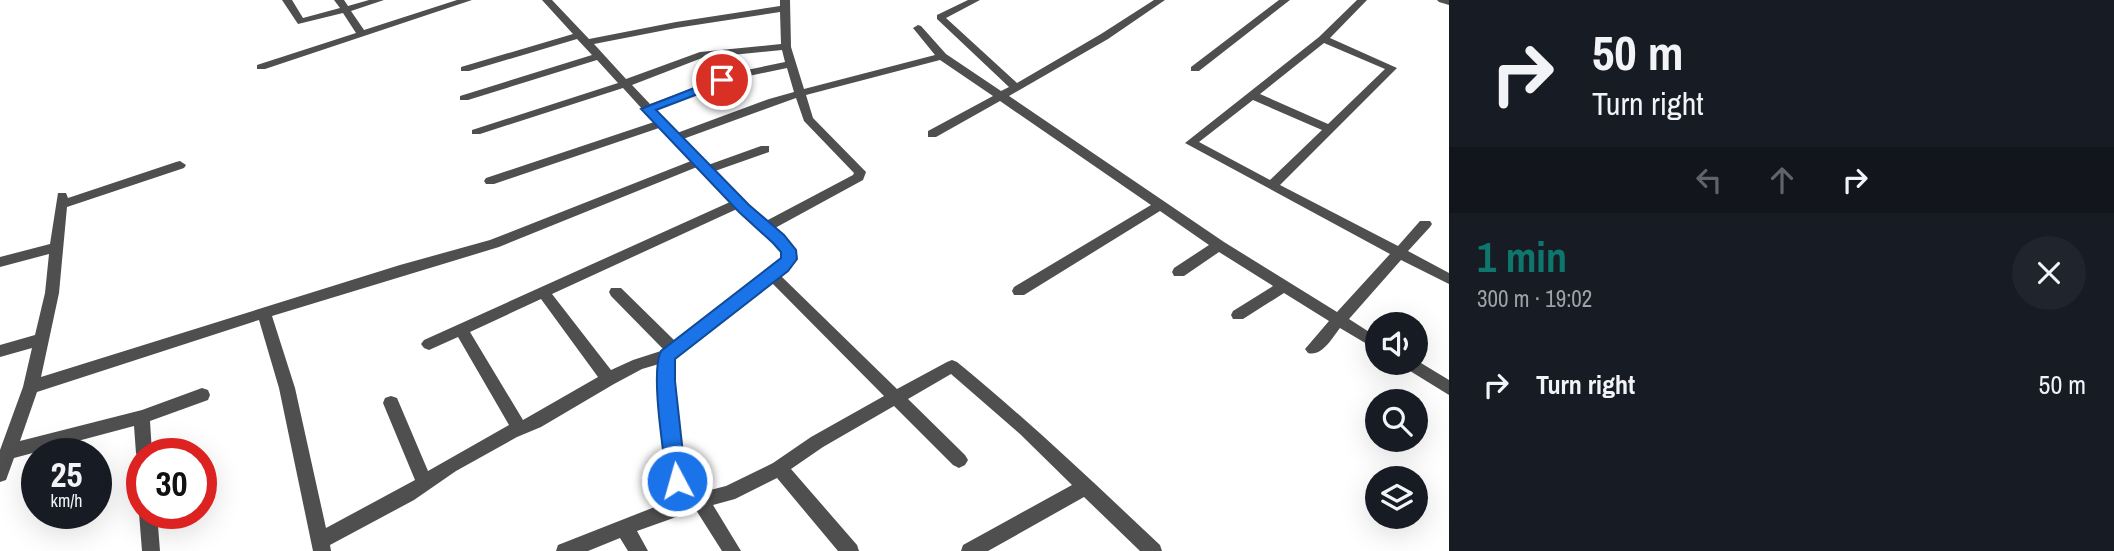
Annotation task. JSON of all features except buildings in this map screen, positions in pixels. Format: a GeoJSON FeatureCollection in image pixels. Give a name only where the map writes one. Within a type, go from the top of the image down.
{"type":"FeatureCollection","features":[{"type":"Feature","properties":{"kind":"street"},"geometry":{"type":"LineString","coordinates":[[287,0],[301,22],[379,0]]}},
{"type":"Feature","properties":{"kind":"street"},"geometry":{"type":"LineString","coordinates":[[339,0],[362,35]]}},
{"type":"Feature","properties":{"kind":"street"},"geometry":{"type":"LineString","coordinates":[[261,67],[467,0]]}},
{"type":"Feature","properties":{"kind":"street"},"geometry":{"type":"LineString","coordinates":[[264,313],[288,388],[321,546],[519,428],[536,422],[638,364],[670,353],[789,259],[788,250],[660,123],[547,0]]}},
{"type":"Feature","properties":{"kind":"street"},"geometry":{"type":"LineString","coordinates":[[975,0],[940,17],[1016,88]]}},
{"type":"Feature","properties":{"kind":"street"},"geometry":{"type":"LineString","coordinates":[[932,134],[1016,88],[1160,0]]}},
{"type":"Feature","properties":{"kind":"street"},"geometry":{"type":"LineString","coordinates":[[1195,69],[1285,0]]}},
{"type":"Feature","properties":{"kind":"street"},"geometry":{"type":"LineString","coordinates":[[1362,0],[1323,39],[1191,143],[1449,279]]}},
{"type":"Feature","properties":{"kind":"street"},"geometry":{"type":"LineString","coordinates":[[1442,0],[1449,2]]}},
{"type":"Feature","properties":{"kind":"street"},"geometry":{"type":"LineString","coordinates":[[465,69],[582,39],[699,21],[785,4],[786,47],[808,119],[860,172],[859,177],[766,228]]}},
{"type":"Feature","properties":{"kind":"street"},"geometry":{"type":"LineString","coordinates":[[918,28],[942,56],[1219,245],[1365,336]]}},
{"type":"Feature","properties":{"kind":"street"},"geometry":{"type":"LineString","coordinates":[[1272,185],[1392,68],[1323,39]]}},
{"type":"Feature","properties":{"kind":"street"},"geometry":{"type":"LineString","coordinates":[[476,132],[624,84],[700,55],[786,47]]}},
{"type":"Feature","properties":{"kind":"street"},"geometry":{"type":"LineString","coordinates":[[464,98],[598,56]]}},
{"type":"Feature","properties":{"kind":"street"},"geometry":{"type":"LineString","coordinates":[[675,138],[752,108],[942,56]]}},
{"type":"Feature","properties":{"kind":"street"},"geometry":{"type":"LineString","coordinates":[[647,109],[741,74],[791,64]]}},
{"type":"Feature","properties":{"kind":"street"},"geometry":{"type":"LineString","coordinates":[[1252,95],[1329,130]]}},
{"type":"Feature","properties":{"kind":"street"},"geometry":{"type":"LineString","coordinates":[[490,181],[660,123]]}},
{"type":"Feature","properties":{"kind":"street"},"geometry":{"type":"LineString","coordinates":[[31,387],[405,269],[494,244],[703,166],[765,149]]}},
{"type":"Feature","properties":{"kind":"street"},"geometry":{"type":"LineString","coordinates":[[0,474],[8,442],[31,387],[52,293],[62,200],[180,165]]}},
{"type":"Feature","properties":{"kind":"street"},"geometry":{"type":"LineString","coordinates":[[429,344],[739,203]]}},
{"type":"Feature","properties":{"kind":"street"},"geometry":{"type":"LineString","coordinates":[[1019,291],[1162,204]]}},
{"type":"Feature","properties":{"kind":"street"},"geometry":{"type":"LineString","coordinates":[[1313,349],[1425,224]]}},
{"type":"Feature","properties":{"kind":"street"},"geometry":{"type":"LineString","coordinates":[[1179,272],[1219,245]]}},
{"type":"Feature","properties":{"kind":"street"},"geometry":{"type":"LineString","coordinates":[[0,261],[57,247]]}},
{"type":"Feature","properties":{"kind":"street"},"geometry":{"type":"LineString","coordinates":[[772,275],[898,396],[959,460]]}},
{"type":"Feature","properties":{"kind":"street"},"geometry":{"type":"LineString","coordinates":[[1238,315],[1284,286]]}},
{"type":"Feature","properties":{"kind":"street"},"geometry":{"type":"LineString","coordinates":[[543,292],[608,379]]}},
{"type":"Feature","properties":{"kind":"street"},"geometry":{"type":"LineString","coordinates":[[616,292],[670,353],[666,381],[679,506]]}},
{"type":"Feature","properties":{"kind":"street"},"geometry":{"type":"LineString","coordinates":[[461,329],[519,428]]}},
{"type":"Feature","properties":{"kind":"street"},"geometry":{"type":"LineString","coordinates":[[0,351],[41,339]]}},
{"type":"Feature","properties":{"kind":"street"},"geometry":{"type":"LineString","coordinates":[[565,551],[679,506],[729,493],[779,468],[817,442],[951,366],[1026,429],[1153,551]]}},
{"type":"Feature","properties":{"kind":"street"},"geometry":{"type":"LineString","coordinates":[[1428,375],[1449,388]]}},
{"type":"Feature","properties":{"kind":"street"},"geometry":{"type":"LineString","coordinates":[[8,442],[142,416],[202,395]]}},
{"type":"Feature","properties":{"kind":"street"},"geometry":{"type":"LineString","coordinates":[[391,403],[425,482]]}},
{"type":"Feature","properties":{"kind":"street"},"geometry":{"type":"LineString","coordinates":[[142,416],[143,438]]}},
{"type":"Feature","properties":{"kind":"street"},"geometry":{"type":"LineString","coordinates":[[779,468],[850,551]]}},
{"type":"Feature","properties":{"kind":"street"},"geometry":{"type":"LineString","coordinates":[[970,551],[1087,486]]}},
{"type":"Feature","properties":{"kind":"street"},"geometry":{"type":"LineString","coordinates":[[700,500],[732,551]]}},
{"type":"Feature","properties":{"kind":"street"},"geometry":{"type":"LineString","coordinates":[[624,528],[639,551]]}},
{"type":"Feature","properties":{"kind":"street"},"geometry":{"type":"LineString","coordinates":[[149,529],[151,551]]}},
{"type":"Feature","properties":{"kind":"route"},"geometry":{"type":"LineString","coordinates":[[677,481],[666,381],[667,356],[700,328],[783,267],[789,259],[788,250],[779,239],[744,209],[647,109],[722,80]]}}]}
